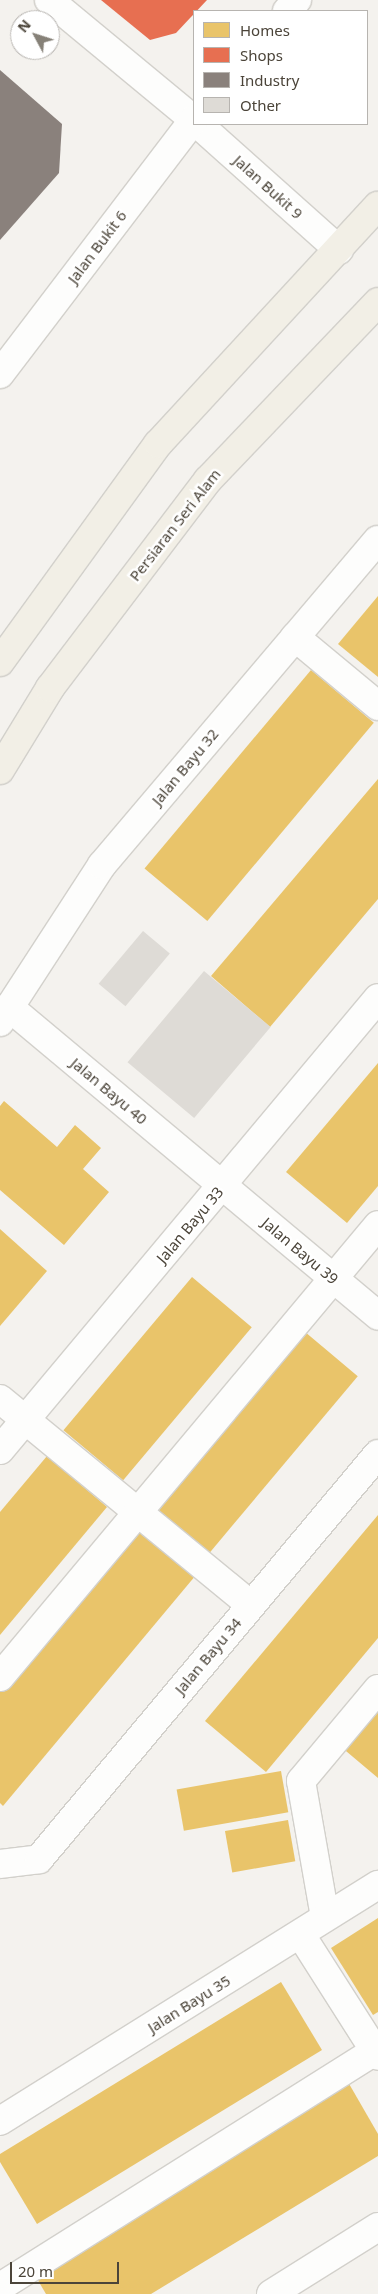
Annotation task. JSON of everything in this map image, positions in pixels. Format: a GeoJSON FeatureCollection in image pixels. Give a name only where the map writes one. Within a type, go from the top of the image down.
{"type":"FeatureCollection","features":[{"type":"Feature","properties":{"kind":"main road"},"geometry":{"type":"LineString","coordinates":[[0,662],[158,444],[378,206]]}},
{"type":"Feature","properties":{"kind":"main road","name":"Persiaran Seri Alam"},"geometry":{"type":"LineString","coordinates":[[0,770],[50,688],[208,480],[378,302]]}},
{"type":"Feature","properties":{"kind":"street"},"geometry":{"type":"LineString","coordinates":[[49,0],[193,119]]}},
{"type":"Feature","properties":{"kind":"street"},"geometry":{"type":"LineString","coordinates":[[288,10],[296,0]]}},
{"type":"Feature","properties":{"kind":"street","name":"Jalan Bukit 6"},"geometry":{"type":"LineString","coordinates":[[5,357],[193,121]]}},
{"type":"Feature","properties":{"kind":"street","name":"Jalan Bukit 9"},"geometry":{"type":"LineString","coordinates":[[199,125],[339,250]]}},
{"type":"Feature","properties":{"kind":"street","name":"Jalan Bayu 32"},"geometry":{"type":"LineString","coordinates":[[4,1015],[102,864],[378,540]]}},
{"type":"Feature","properties":{"kind":"street"},"geometry":{"type":"LineString","coordinates":[[295,637],[378,706]]}},
{"type":"Feature","properties":{"kind":"street","name":"Jalan Bayu 33"},"geometry":{"type":"LineString","coordinates":[[0,1450],[378,998]]}},
{"type":"Feature","properties":{"kind":"street","name":"Jalan Bayu 40"},"geometry":{"type":"LineString","coordinates":[[4,1015],[223,1185]]}},
{"type":"Feature","properties":{"kind":"street","name":"Jalan Bayu 39"},"geometry":{"type":"LineString","coordinates":[[223,1185],[378,1316]]}},
{"type":"Feature","properties":{"kind":"street"},"geometry":{"type":"LineString","coordinates":[[0,1677],[378,1225]]}},
{"type":"Feature","properties":{"kind":"street"},"geometry":{"type":"LineString","coordinates":[[0,1399],[25,1422],[251,1605]]}},
{"type":"Feature","properties":{"kind":"street","name":"Jalan Bayu 34"},"geometry":{"type":"LineString","coordinates":[[0,1864],[38,1859],[378,1454]]}},
{"type":"Feature","properties":{"kind":"street"},"geometry":{"type":"LineString","coordinates":[[326,1917],[301,1781],[378,1688]]}},
{"type":"Feature","properties":{"kind":"street","name":"Jalan Bayu 35"},"geometry":{"type":"LineString","coordinates":[[0,2121],[301,1935],[378,1885]]}},
{"type":"Feature","properties":{"kind":"street"},"geometry":{"type":"LineString","coordinates":[[0,2287],[377,2052],[301,1935]]}},
{"type":"Feature","properties":{"kind":"street"},"geometry":{"type":"LineString","coordinates":[[272,2294],[378,2227]]}},
{"type":"Feature","properties":{"kind":"building: Homes"},"geometry":{"type":"Polygon","coordinates":[[[378,596],[378,677],[338,644],[378,596]]]}},
{"type":"Feature","properties":{"kind":"building: Homes"},"geometry":{"type":"Polygon","coordinates":[[[311,670],[374,723],[207,921],[145,868],[311,670]]]}},
{"type":"Feature","properties":{"kind":"building: Homes"},"geometry":{"type":"Polygon","coordinates":[[[378,779],[378,899],[270,1027],[211,976],[378,779]]]}},
{"type":"Feature","properties":{"kind":"building: Homes"},"geometry":{"type":"Polygon","coordinates":[[[378,1063],[378,1186],[347,1223],[286,1172],[378,1063]]]}},
{"type":"Feature","properties":{"kind":"building: Homes"},"geometry":{"type":"Polygon","coordinates":[[[4,1101],[57,1147],[75,1125],[101,1148],[83,1169],[109,1192],[64,1245],[0,1190],[0,1106],[4,1101]]]}},
{"type":"Feature","properties":{"kind":"building: Homes"},"geometry":{"type":"Polygon","coordinates":[[[0,1229],[47,1271],[0,1326],[0,1229]]]}},
{"type":"Feature","properties":{"kind":"building: Homes"},"geometry":{"type":"Polygon","coordinates":[[[192,1277],[252,1327],[123,1480],[63,1430],[192,1277]]]}},
{"type":"Feature","properties":{"kind":"building: Homes"},"geometry":{"type":"Polygon","coordinates":[[[298,1326],[358,1376],[207,1555],[148,1505],[298,1326]]]}},
{"type":"Feature","properties":{"kind":"building: Homes"},"geometry":{"type":"Polygon","coordinates":[[[47,1456],[107,1507],[0,1635],[0,1512],[47,1456]]]}},
{"type":"Feature","properties":{"kind":"building: Homes"},"geometry":{"type":"Polygon","coordinates":[[[378,1515],[378,1638],[266,1772],[205,1721],[378,1515]]]}},
{"type":"Feature","properties":{"kind":"building: Homes"},"geometry":{"type":"Polygon","coordinates":[[[135,1525],[196,1575],[3,1806],[0,1803],[0,1686],[135,1525]]]}},
{"type":"Feature","properties":{"kind":"building: Homes"},"geometry":{"type":"Polygon","coordinates":[[[378,1701],[378,1778],[340,1746],[378,1701]]]}},
{"type":"Feature","properties":{"kind":"building: Homes"},"geometry":{"type":"Polygon","coordinates":[[[281,1771],[288,1812],[184,1831],[177,1789],[281,1771]]]}},
{"type":"Feature","properties":{"kind":"building: Homes"},"geometry":{"type":"Polygon","coordinates":[[[288,1820],[295,1861],[232,1872],[225,1831],[288,1820]]]}},
{"type":"Feature","properties":{"kind":"building: Homes"},"geometry":{"type":"Polygon","coordinates":[[[378,1918],[378,2012],[373,2015],[331,1948],[378,1918]]]}},
{"type":"Feature","properties":{"kind":"building: Homes"},"geometry":{"type":"Polygon","coordinates":[[[281,1982],[322,2050],[37,2224],[0,2162],[0,2154],[281,1982]]]}},
{"type":"Feature","properties":{"kind":"building: Homes"},"geometry":{"type":"Polygon","coordinates":[[[348,2082],[378,2134],[378,2156],[151,2294],[46,2294],[33,2272],[348,2082]]]}},
{"type":"Feature","properties":{"kind":"building: Shops"},"geometry":{"type":"Polygon","coordinates":[[[101,0],[207,0],[198,10],[193,10],[193,15],[176,33],[150,40],[101,0]]]}},
{"type":"Feature","properties":{"kind":"building: Industry"},"geometry":{"type":"Polygon","coordinates":[[[0,70],[62,124],[59,173],[0,240],[0,70]]]}},
{"type":"Feature","properties":{"kind":"building: Other"},"geometry":{"type":"Polygon","coordinates":[[[143,931],[170,953],[125,1006],[99,984],[143,931]]]}},
{"type":"Feature","properties":{"kind":"building: Other"},"geometry":{"type":"Polygon","coordinates":[[[204,971],[271,1027],[194,1118],[128,1062],[204,971]]]}}]}
